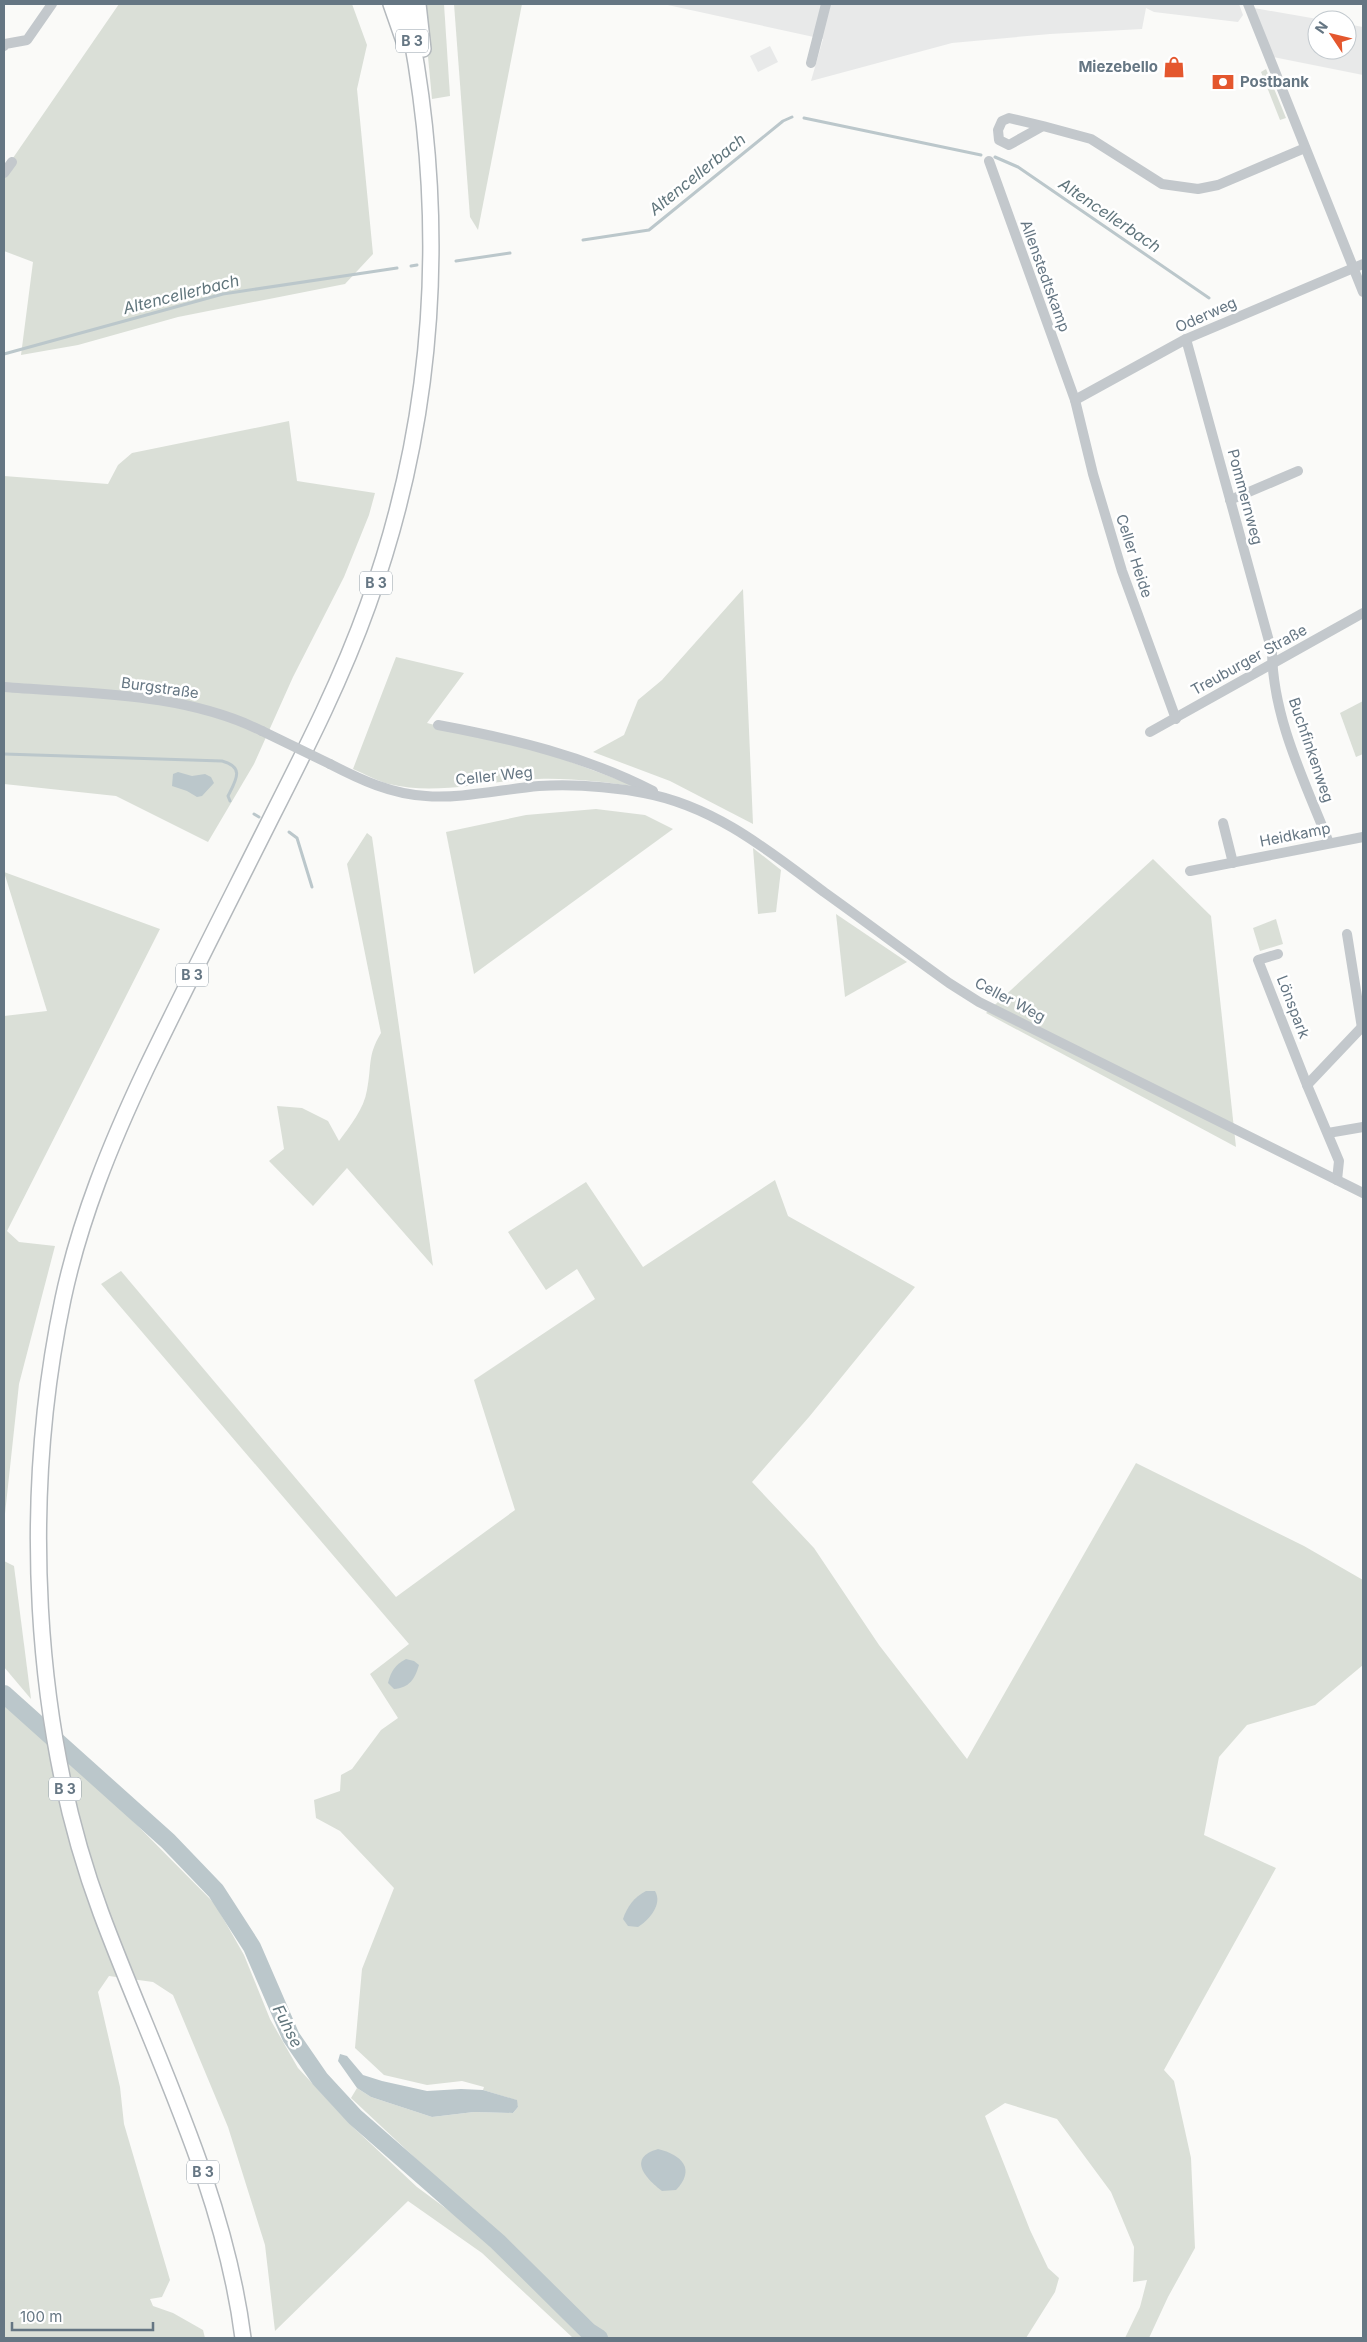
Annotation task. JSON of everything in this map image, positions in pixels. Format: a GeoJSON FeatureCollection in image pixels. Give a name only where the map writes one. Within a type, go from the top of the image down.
{"type":"FeatureCollection","features":[{"type":"Feature","properties":{"kind":"highway"},"geometry":{"type":"LineString","coordinates":[[391,4],[418,78]]}},
{"type":"Feature","properties":{"kind":"highway","name":"B 3"},"geometry":{"type":"LineString","coordinates":[[243,2338],[233,2282],[204,2175],[189,2130],[100,1911],[67,1797],[49,1698],[40,1602],[40,1469],[47,1392],[63,1299],[87,1213],[122,1119],[336,685],[368,606],[400,505],[412,451],[427,353],[431,240],[430,184],[424,124],[405,4]]}},
{"type":"Feature","properties":{"kind":"highway"},"geometry":{"type":"LineString","coordinates":[[418,4],[431,105],[424,124]]}},
{"type":"Feature","properties":{"kind":"street"},"geometry":{"type":"LineString","coordinates":[[4,46],[5,44],[27,40],[52,4]]}},
{"type":"Feature","properties":{"kind":"street"},"geometry":{"type":"LineString","coordinates":[[812,63],[826,4]]}},
{"type":"Feature","properties":{"kind":"street"},"geometry":{"type":"LineString","coordinates":[[1248,4],[1305,148],[1358,265],[1363,292]]}},
{"type":"Feature","properties":{"kind":"street"},"geometry":{"type":"LineString","coordinates":[[1043,126],[1091,138],[1162,184],[1198,189],[1218,185],[1305,148]]}},
{"type":"Feature","properties":{"kind":"street"},"geometry":{"type":"LineString","coordinates":[[4,173],[12,162]]}},
{"type":"Feature","properties":{"kind":"street","name":"Allenstedtskamp"},"geometry":{"type":"LineString","coordinates":[[989,162],[1075,400]]}},
{"type":"Feature","properties":{"kind":"street","name":"Oderweg"},"geometry":{"type":"LineString","coordinates":[[1075,400],[1186,339],[1358,265]]}},
{"type":"Feature","properties":{"kind":"street","name":"Pommernweg"},"geometry":{"type":"LineString","coordinates":[[1186,339],[1272,652],[1272,664]]}},
{"type":"Feature","properties":{"kind":"street","name":"Celler Heide"},"geometry":{"type":"LineString","coordinates":[[1075,400],[1093,474],[1122,571],[1176,719]]}},
{"type":"Feature","properties":{"kind":"street"},"geometry":{"type":"LineString","coordinates":[[1230,500],[1298,471]]}},
{"type":"Feature","properties":{"kind":"street","name":"Treuburger Straße"},"geometry":{"type":"LineString","coordinates":[[1150,732],[1363,613]]}},
{"type":"Feature","properties":{"kind":"street","name":"Buchfinkenweg"},"geometry":{"type":"LineString","coordinates":[[1272,664],[1274,687],[1289,742],[1329,843]]}},
{"type":"Feature","properties":{"kind":"street","name":"Burgstraße"},"geometry":{"type":"LineString","coordinates":[[4,687],[167,701],[203,708],[242,721],[330,764]]}},
{"type":"Feature","properties":{"kind":"street","name":"Celler Weg"},"geometry":{"type":"LineString","coordinates":[[438,725],[488,734],[554,751],[612,771],[665,798],[715,816],[748,837],[949,983],[979,1002],[1363,1193]]}},
{"type":"Feature","properties":{"kind":"street","name":"Celler Weg"},"geometry":{"type":"LineString","coordinates":[[330,764],[386,790],[428,797],[541,786],[611,789],[665,798]]}},
{"type":"Feature","properties":{"kind":"street"},"geometry":{"type":"LineString","coordinates":[[1223,823],[1233,863]]}},
{"type":"Feature","properties":{"kind":"street","name":"Heidkamp"},"geometry":{"type":"LineString","coordinates":[[1190,872],[1363,836]]}},
{"type":"Feature","properties":{"kind":"street"},"geometry":{"type":"LineString","coordinates":[[1307,1085],[1362,1027],[1347,934]]}},
{"type":"Feature","properties":{"kind":"street","name":"Lönspark"},"geometry":{"type":"LineString","coordinates":[[1278,954],[1258,960],[1339,1161],[1337,1180]]}},
{"type":"Feature","properties":{"kind":"street"},"geometry":{"type":"LineString","coordinates":[[1328,1133],[1363,1127]]}},
{"type":"Feature","properties":{"kind":"shaded area"},"geometry":{"type":"Polygon","coordinates":[[[119,4],[352,4],[367,45],[357,89],[373,254],[345,284],[178,317],[78,345],[21,355],[33,262],[4,251],[4,171],[119,4]]]}},
{"type":"Feature","properties":{"kind":"shaded area"},"geometry":{"type":"Polygon","coordinates":[[[423,4],[444,4],[450,96],[432,99],[423,4]]]}},
{"type":"Feature","properties":{"kind":"shaded area"},"geometry":{"type":"Polygon","coordinates":[[[454,4],[522,4],[478,230],[470,217],[454,4]]]}},
{"type":"Feature","properties":{"kind":"shaded area"},"geometry":{"type":"Polygon","coordinates":[[[663,4],[1239,4],[1243,15],[1238,22],[1154,12],[1146,8],[1142,29],[1050,34],[952,43],[811,81],[823,39],[663,4]]]}},
{"type":"Feature","properties":{"kind":"shaded area"},"geometry":{"type":"Polygon","coordinates":[[[1254,8],[1307,17],[1307,60],[1357,60],[1357,26],[1363,27],[1363,75],[1273,57],[1254,8]]]}},
{"type":"Feature","properties":{"kind":"shaded area"},"geometry":{"type":"Polygon","coordinates":[[[770,46],[778,62],[758,72],[750,56],[770,46]]]}},
{"type":"Feature","properties":{"kind":"shaded area"},"geometry":{"type":"Polygon","coordinates":[[[1266,69],[1286,118],[1280,120],[1261,72],[1266,69]]]}},
{"type":"Feature","properties":{"kind":"shaded area"},"geometry":{"type":"Polygon","coordinates":[[[289,421],[297,481],[375,493],[369,515],[344,577],[293,677],[254,764],[208,842],[116,796],[4,784],[4,476],[108,484],[118,465],[132,453],[289,421]]]}},
{"type":"Feature","properties":{"kind":"shaded area"},"geometry":{"type":"Polygon","coordinates":[[[743,589],[753,824],[670,781],[593,752],[624,735],[638,700],[662,680],[743,589]]]}},
{"type":"Feature","properties":{"kind":"shaded area"},"geometry":{"type":"Polygon","coordinates":[[[396,657],[464,673],[427,723],[552,755],[638,787],[551,779],[520,780],[445,788],[407,787],[384,783],[353,769],[396,657]]]}},
{"type":"Feature","properties":{"kind":"shaded area"},"geometry":{"type":"Polygon","coordinates":[[[1363,701],[1363,754],[1356,757],[1340,713],[1363,701]]]}},
{"type":"Feature","properties":{"kind":"shaded area"},"geometry":{"type":"Polygon","coordinates":[[[178,772],[192,776],[205,774],[211,777],[214,783],[202,796],[197,797],[172,786],[173,774],[178,772]]]}},
{"type":"Feature","properties":{"kind":"shaded area"},"geometry":{"type":"Polygon","coordinates":[[[596,809],[645,815],[673,829],[474,974],[446,832],[526,815],[596,809]]]}},
{"type":"Feature","properties":{"kind":"shaded area"},"geometry":{"type":"Polygon","coordinates":[[[367,833],[372,837],[433,1266],[347,1168],[313,1206],[269,1161],[284,1149],[277,1106],[302,1108],[328,1121],[339,1141],[363,1104],[372,1055],[381,1033],[347,864],[367,833]]]}},
{"type":"Feature","properties":{"kind":"shaded area"},"geometry":{"type":"Polygon","coordinates":[[[753,848],[781,870],[776,912],[758,914],[753,848]]]}},
{"type":"Feature","properties":{"kind":"shaded area"},"geometry":{"type":"Polygon","coordinates":[[[1153,859],[1211,916],[1236,1147],[986,1013],[1153,859]]]}},
{"type":"Feature","properties":{"kind":"shaded area"},"geometry":{"type":"Polygon","coordinates":[[[4,872],[160,929],[7,1231],[19,1242],[55,1246],[19,1384],[4,1523],[4,1016],[47,1011],[4,872]]]}},
{"type":"Feature","properties":{"kind":"shaded area"},"geometry":{"type":"Polygon","coordinates":[[[836,914],[907,962],[845,997],[836,914]]]}},
{"type":"Feature","properties":{"kind":"shaded area"},"geometry":{"type":"Polygon","coordinates":[[[1276,919],[1283,944],[1260,951],[1253,928],[1276,919]]]}},
{"type":"Feature","properties":{"kind":"shaded area"},"geometry":{"type":"Polygon","coordinates":[[[775,1180],[788,1216],[915,1287],[809,1417],[752,1482],[814,1548],[879,1645],[967,1759],[1136,1463],[1304,1546],[1363,1580],[1363,1665],[1315,1705],[1247,1725],[1219,1757],[1204,1835],[1276,1868],[1164,2070],[1174,2081],[1191,2158],[1195,2248],[1168,2297],[1149,2338],[1125,2338],[1140,2307],[1147,2280],[1133,2282],[1134,2247],[1111,2192],[1057,2119],[1005,2103],[985,2116],[1030,2230],[1048,2268],[1059,2278],[1055,2292],[1026,2338],[606,2338],[587,2325],[538,2273],[351,2098],[357,2088],[371,2097],[432,2117],[474,2112],[513,2113],[518,2107],[516,2100],[483,2090],[484,2087],[462,2081],[427,2085],[384,2075],[355,2048],[362,1969],[394,1888],[340,1831],[316,1818],[314,1800],[340,1791],[341,1775],[352,1769],[381,1730],[398,1718],[370,1674],[409,1644],[101,1284],[121,1271],[396,1597],[515,1510],[474,1380],[595,1299],[577,1269],[546,1290],[508,1232],[586,1182],[643,1267],[775,1180]]]}},
{"type":"Feature","properties":{"kind":"shaded area"},"geometry":{"type":"Polygon","coordinates":[[[4,1561],[14,1566],[31,1699],[4,1667],[4,1561]]]}},
{"type":"Feature","properties":{"kind":"shaded area"},"geometry":{"type":"Polygon","coordinates":[[[406,1659],[414,1661],[419,1665],[417,1670],[411,1682],[404,1687],[394,1689],[388,1683],[391,1675],[396,1666],[406,1659]]]}},
{"type":"Feature","properties":{"kind":"shaded area"},"geometry":{"type":"Polygon","coordinates":[[[4,1705],[127,1815],[215,1904],[244,1955],[270,2019],[298,2068],[354,2128],[417,2187],[471,2227],[585,2338],[573,2338],[482,2253],[408,2201],[275,2331],[265,2245],[228,2127],[173,1995],[153,1982],[109,1976],[98,1992],[120,2087],[124,2124],[170,2280],[162,2297],[150,2299],[153,2306],[173,2313],[203,2330],[205,2338],[4,2338],[4,1705]]]}},
{"type":"Feature","properties":{"kind":"shaded area"},"geometry":{"type":"Polygon","coordinates":[[[646,1891],[655,1891],[657,1896],[654,1911],[638,1927],[628,1926],[623,1919],[627,1910],[635,1899],[646,1891]]]}},
{"type":"Feature","properties":{"kind":"shaded area"},"geometry":{"type":"Polygon","coordinates":[[[340,2054],[347,2056],[363,2075],[382,2081],[427,2091],[483,2090],[517,2100],[518,2107],[513,2113],[474,2112],[432,2117],[371,2097],[357,2088],[338,2061],[340,2054]]]}},
{"type":"Feature","properties":{"kind":"shaded area"},"geometry":{"type":"Polygon","coordinates":[[[658,2149],[674,2155],[684,2164],[685,2176],[676,2190],[662,2191],[650,2180],[642,2168],[643,2158],[658,2149]]]}},
{"type":"Feature","properties":{"kind":"waterway","name":"Altencellerbach"},"geometry":{"type":"LineString","coordinates":[[583,240],[649,230],[783,121],[792,117]]}},
{"type":"Feature","properties":{"kind":"waterway","name":"Altencellerbach"},"geometry":{"type":"LineString","coordinates":[[804,118],[981,155]]}},
{"type":"Feature","properties":{"kind":"waterway","name":"Altencellerbach"},"geometry":{"type":"LineString","coordinates":[[995,157],[1018,167],[1209,298]]}},
{"type":"Feature","properties":{"kind":"waterway","name":"Altencellerbach"},"geometry":{"type":"LineString","coordinates":[[456,261],[510,253]]}},
{"type":"Feature","properties":{"kind":"waterway","name":"Altencellerbach"},"geometry":{"type":"LineString","coordinates":[[411,266],[417,265]]}},
{"type":"Feature","properties":{"kind":"waterway","name":"Altencellerbach"},"geometry":{"type":"LineString","coordinates":[[4,354],[223,294],[397,268]]}},
{"type":"Feature","properties":{"kind":"waterway"},"geometry":{"type":"LineString","coordinates":[[4,754],[222,761],[236,770],[236,779],[228,796],[230,801]]}},
{"type":"Feature","properties":{"kind":"waterway"},"geometry":{"type":"LineString","coordinates":[[254,814],[259,817]]}},
{"type":"Feature","properties":{"kind":"waterway"},"geometry":{"type":"LineString","coordinates":[[289,832],[297,838],[312,887]]}},
{"type":"Feature","properties":{"kind":"waterway","name":"Fuhse"},"geometry":{"type":"LineString","coordinates":[[4,1694],[168,1841],[216,1891],[252,1947],[291,2037],[320,2079],[355,2117],[498,2242],[588,2331],[599,2338]]}},
{"type":"Feature","properties":{"kind":"place","name":"Miezebello"},"geometry":{"type":"Point","coordinates":[1174,67]}},
{"type":"Feature","properties":{"kind":"place","name":"Postbank"},"geometry":{"type":"Point","coordinates":[1223,82]}}]}
